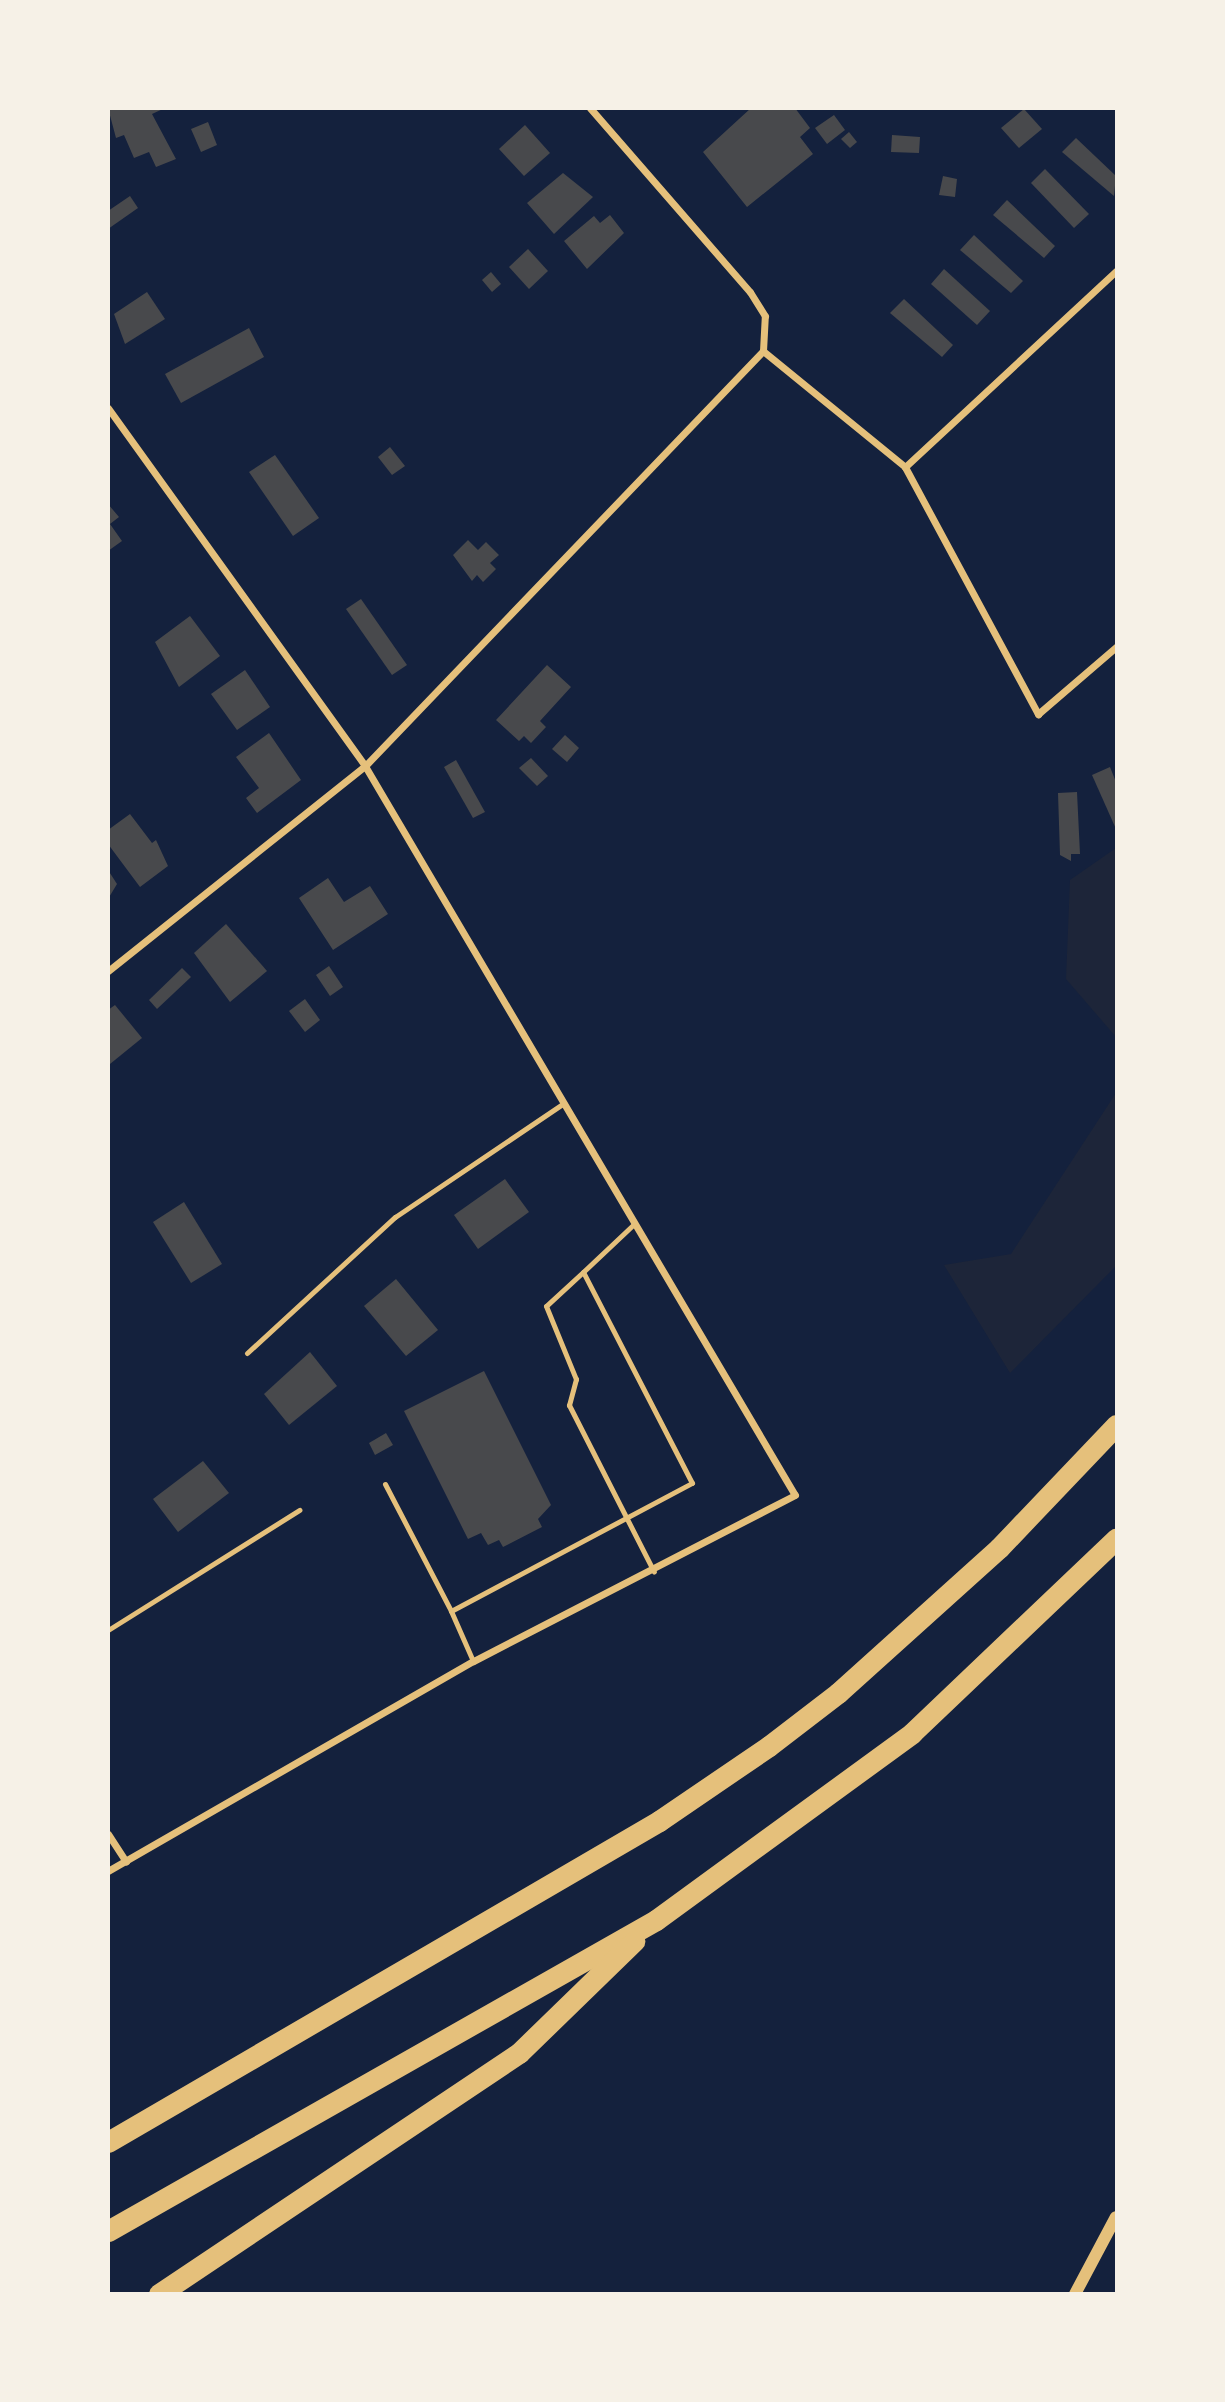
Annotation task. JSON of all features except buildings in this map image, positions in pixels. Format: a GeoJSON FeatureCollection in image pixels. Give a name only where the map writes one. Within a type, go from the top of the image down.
{"type":"FeatureCollection","features":[{"type":"Feature","properties":{"kind":"highway"},"geometry":{"type":"LineString","coordinates":[[108,2142],[659,1821],[769,1746],[979,1567],[1116,1425]]}},
{"type":"Feature","properties":{"kind":"highway"},"geometry":{"type":"LineString","coordinates":[[108,2231],[656,1920],[912,1733],[1116,1539]]}},
{"type":"Feature","properties":{"kind":"highway"},"geometry":{"type":"LineString","coordinates":[[159,2294],[519,2053],[656,1920]]}},
{"type":"Feature","properties":{"kind":"street"},"geometry":{"type":"LineString","coordinates":[[108,971],[365,766],[702,421],[763,351],[765,316],[750,292],[590,108]]}},
{"type":"Feature","properties":{"kind":"street"},"geometry":{"type":"LineString","coordinates":[[905,467],[1116,271]]}},
{"type":"Feature","properties":{"kind":"street"},"geometry":{"type":"LineString","coordinates":[[763,351],[905,467],[1038,714],[1116,647]]}},
{"type":"Feature","properties":{"kind":"street"},"geometry":{"type":"LineString","coordinates":[[108,408],[365,766],[795,1494],[654,1572],[473,1661],[108,1871]]}},
{"type":"Feature","properties":{"kind":"street"},"geometry":{"type":"LineString","coordinates":[[108,1834],[126,1862]]}},
{"type":"Feature","properties":{"kind":"street"},"geometry":{"type":"LineString","coordinates":[[1075,2293],[1116,2217]]}},
{"type":"Feature","properties":{"kind":"lane"},"geometry":{"type":"LineString","coordinates":[[247,1353],[395,1217],[564,1103]]}},
{"type":"Feature","properties":{"kind":"lane"},"geometry":{"type":"LineString","coordinates":[[634,1224],[546,1306],[576,1379],[569,1405],[654,1572]]}},
{"type":"Feature","properties":{"kind":"lane"},"geometry":{"type":"LineString","coordinates":[[451,1611],[692,1483],[583,1272]]}},
{"type":"Feature","properties":{"kind":"lane"},"geometry":{"type":"LineString","coordinates":[[385,1484],[451,1611],[473,1661]]}},
{"type":"Feature","properties":{"kind":"lane"},"geometry":{"type":"LineString","coordinates":[[108,1630],[299,1510]]}},
{"type":"Feature","properties":{"kind":"shaded area"},"geometry":{"type":"Polygon","coordinates":[[[1116,848],[1116,1037],[1066,979],[1070,880],[1116,848]]]}},
{"type":"Feature","properties":{"kind":"shaded area"},"geometry":{"type":"Polygon","coordinates":[[[1116,1093],[1116,1266],[1010,1373],[944,1265],[1011,1254],[1116,1093]]]}}]}
